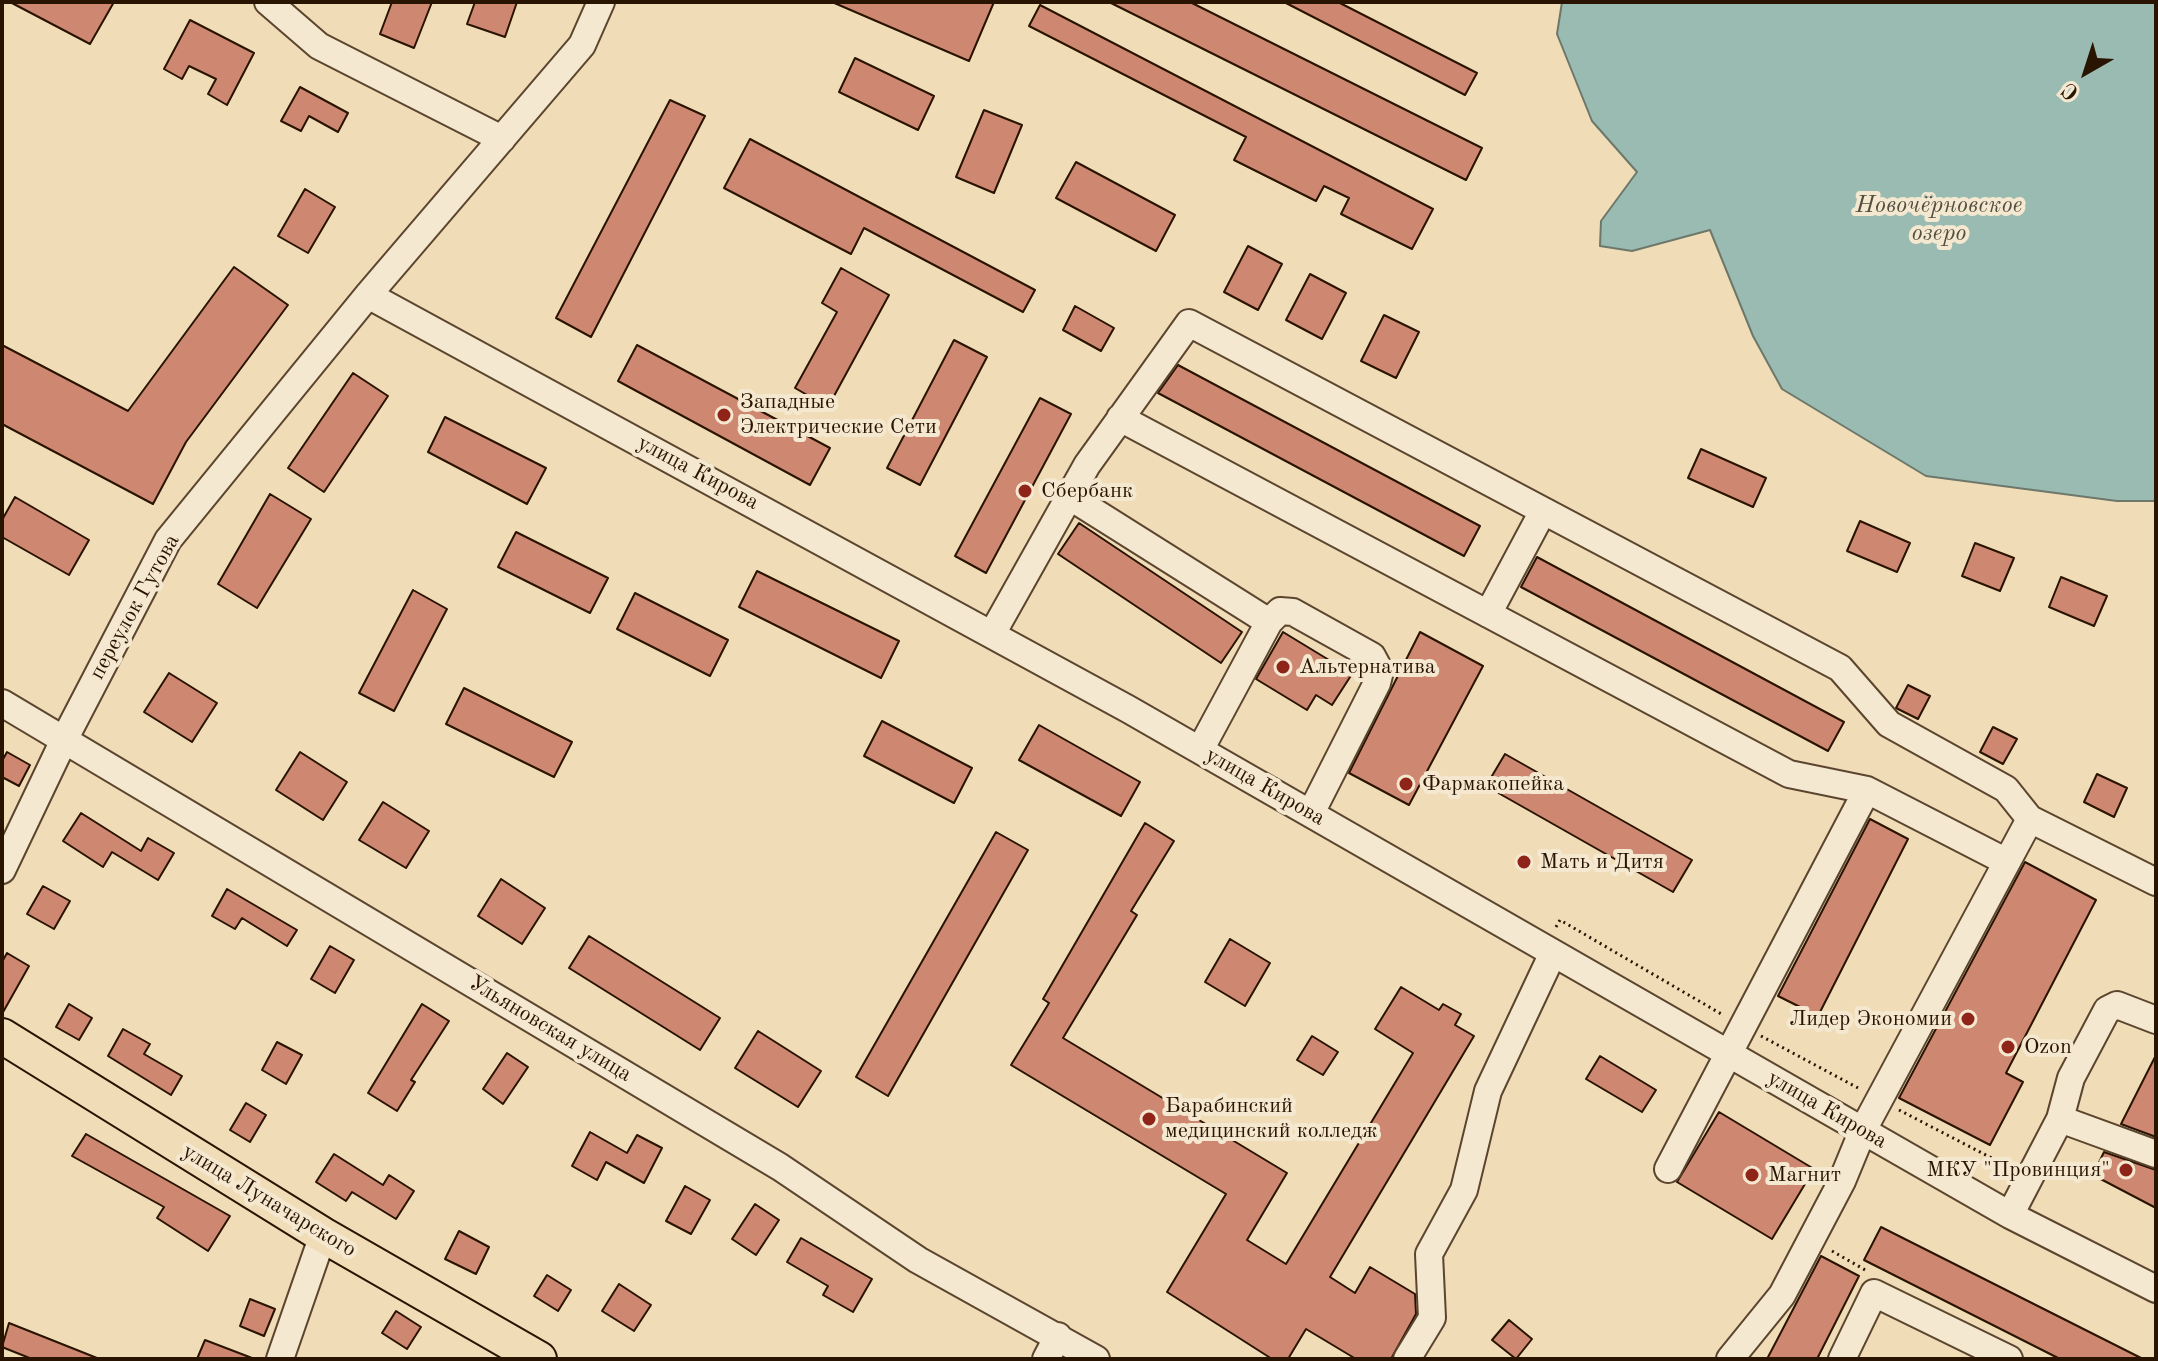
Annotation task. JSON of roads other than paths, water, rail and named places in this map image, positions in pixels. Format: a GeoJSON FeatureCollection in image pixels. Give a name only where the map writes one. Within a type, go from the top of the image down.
{"type":"FeatureCollection","features":[{"type":"Feature","properties":{"kind":"main road","name":"улица Луначарского"},"geometry":{"type":"LineString","coordinates":[[2,1036],[323,1235],[539,1359]]}},
{"type":"Feature","properties":{"kind":"street"},"geometry":{"type":"LineString","coordinates":[[268,2],[319,46],[502,139]]}},
{"type":"Feature","properties":{"kind":"street","name":"переулок Гутова"},"geometry":{"type":"LineString","coordinates":[[2,870],[64,740],[168,540],[368,295],[582,45],[601,2]]}},
{"type":"Feature","properties":{"kind":"street","name":"улица Кирова"},"geometry":{"type":"LineString","coordinates":[[368,295],[992,634],[1311,813],[2010,1215],[2156,1289]]}},
{"type":"Feature","properties":{"kind":"street"},"geometry":{"type":"LineString","coordinates":[[992,634],[1069,496],[1120,418],[1189,323],[1840,668],[1889,724],[2006,789],[2030,819],[2156,882]]}},
{"type":"Feature","properties":{"kind":"street"},"geometry":{"type":"LineString","coordinates":[[1120,418],[1789,774],[1867,790],[2007,862]]}},
{"type":"Feature","properties":{"kind":"street"},"geometry":{"type":"LineString","coordinates":[[1069,496],[1269,622]]}},
{"type":"Feature","properties":{"kind":"street"},"geometry":{"type":"LineString","coordinates":[[1488,614],[1543,511]]}},
{"type":"Feature","properties":{"kind":"street"},"geometry":{"type":"LineString","coordinates":[[1200,750],[1269,622],[1280,611],[1293,612],[1372,656],[1380,671],[1311,813]]}},
{"type":"Feature","properties":{"kind":"street","name":"Ульяновская улица"},"geometry":{"type":"LineString","coordinates":[[2,703],[780,1167],[1052,1347],[1096,1359]]}},
{"type":"Feature","properties":{"kind":"street"},"geometry":{"type":"LineString","coordinates":[[1668,1169],[1867,790]]}},
{"type":"Feature","properties":{"kind":"street"},"geometry":{"type":"LineString","coordinates":[[1730,1359],[1782,1295],[1842,1181],[1863,1130],[2030,819]]}},
{"type":"Feature","properties":{"kind":"street"},"geometry":{"type":"LineString","coordinates":[[1407,1359],[1432,1318],[1429,1254],[1464,1190],[1488,1091],[1548,950]]}},
{"type":"Feature","properties":{"kind":"street"},"geometry":{"type":"LineString","coordinates":[[2010,1215],[2060,1119],[2071,1078],[2107,1010],[2117,1005],[2156,1020]]}},
{"type":"Feature","properties":{"kind":"street"},"geometry":{"type":"LineString","coordinates":[[2060,1119],[2156,1154]]}},
{"type":"Feature","properties":{"kind":"street"},"geometry":{"type":"LineString","coordinates":[[280,1359],[323,1235]]}},
{"type":"Feature","properties":{"kind":"street"},"geometry":{"type":"LineString","coordinates":[[1842,1359],[1874,1293],[2009,1359]]}},
{"type":"Feature","properties":{"kind":"water","name":"Новочёрновское озеро"},"geometry":{"type":"Polygon","coordinates":[[[1562,2],[2156,2],[2156,501],[2117,501],[1926,476],[1782,389],[1753,336],[1710,230],[1632,251],[1600,246],[1601,221],[1637,172],[1592,121],[1557,34],[1562,2]]]}},
{"type":"Feature","properties":{"kind":"place","name":"Западные Электрические Сети"},"geometry":{"type":"Point","coordinates":[724,415]}},
{"type":"Feature","properties":{"kind":"place","name":"Сбербанк"},"geometry":{"type":"Point","coordinates":[1025,491]}},
{"type":"Feature","properties":{"kind":"place","name":"Альтернатива"},"geometry":{"type":"Point","coordinates":[1283,667]}},
{"type":"Feature","properties":{"kind":"place","name":"Фармакопейка"},"geometry":{"type":"Point","coordinates":[1406,784]}},
{"type":"Feature","properties":{"kind":"place","name":"Мать и Дитя"},"geometry":{"type":"Point","coordinates":[1524,862]}},
{"type":"Feature","properties":{"kind":"place","name":"Лидер Экономии"},"geometry":{"type":"Point","coordinates":[1968,1019]}},
{"type":"Feature","properties":{"kind":"place","name":"Ozon"},"geometry":{"type":"Point","coordinates":[2008,1047]}},
{"type":"Feature","properties":{"kind":"place","name":"Барабинский медицинский колледж"},"geometry":{"type":"Point","coordinates":[1149,1119]}},
{"type":"Feature","properties":{"kind":"place","name":"МКУ \"Провинция\""},"geometry":{"type":"Point","coordinates":[2126,1170]}},
{"type":"Feature","properties":{"kind":"place","name":"Магнит"},"geometry":{"type":"Point","coordinates":[1752,1175]}}]}
